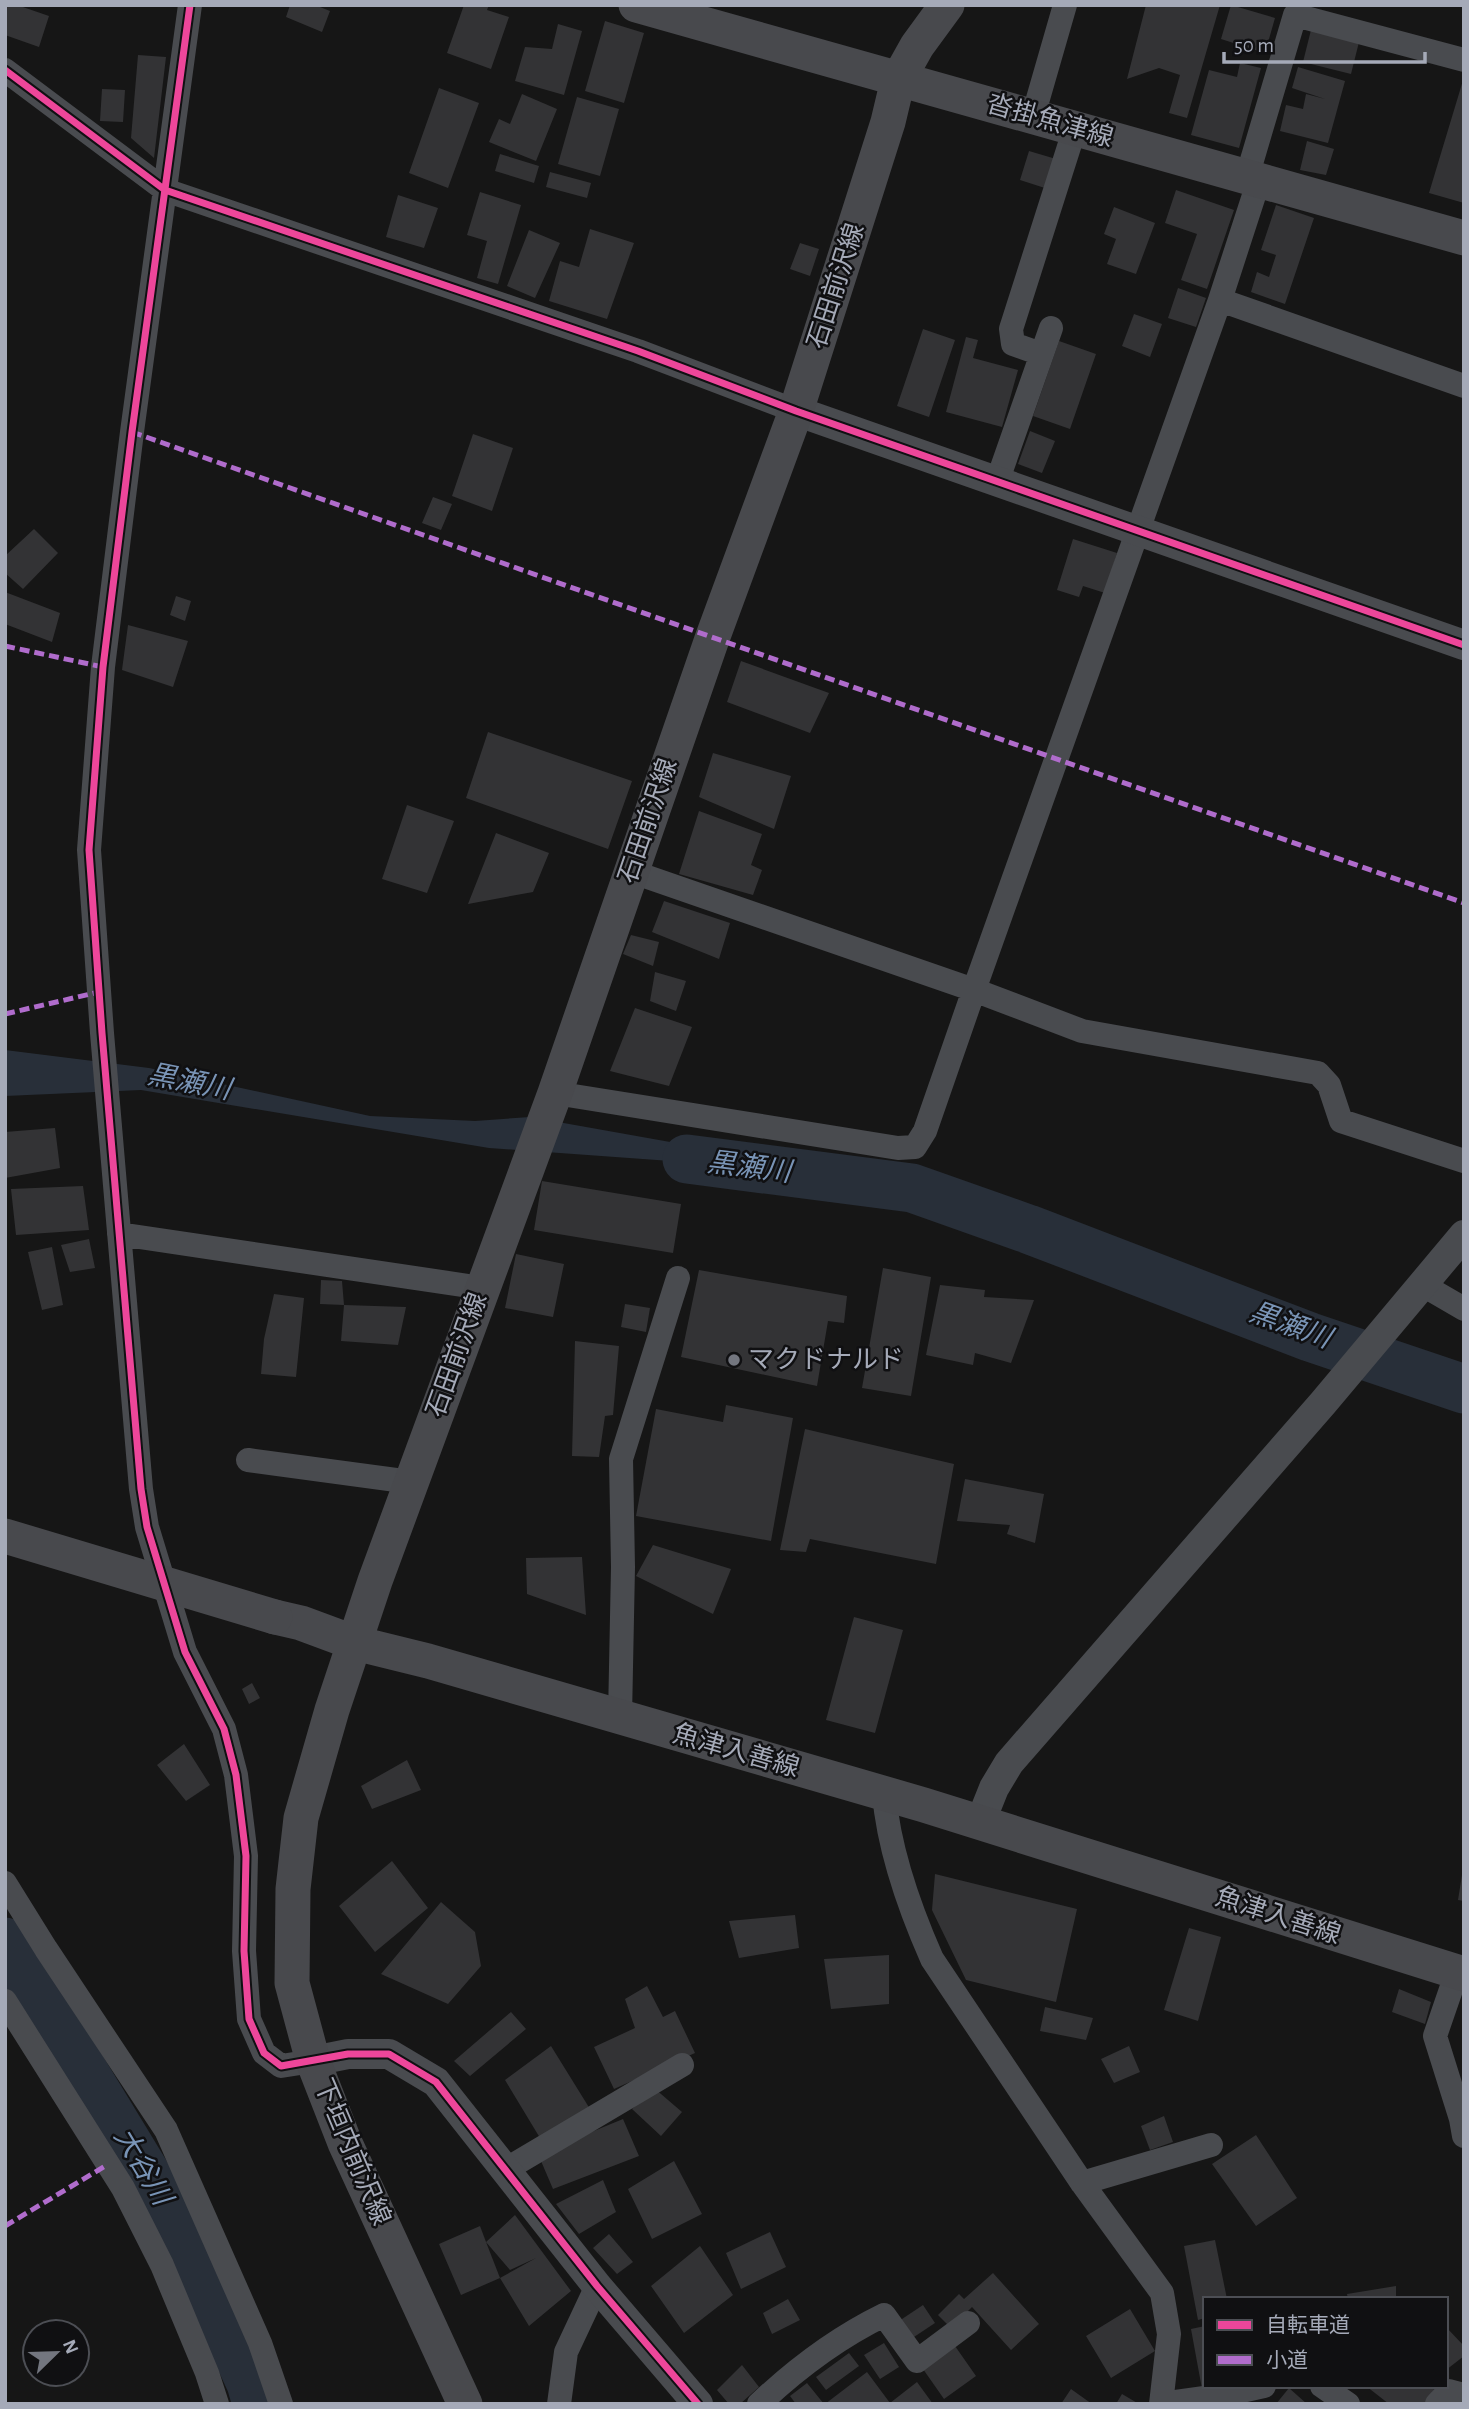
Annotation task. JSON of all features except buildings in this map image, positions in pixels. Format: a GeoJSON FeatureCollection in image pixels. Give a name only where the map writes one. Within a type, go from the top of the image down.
{"type":"FeatureCollection","features":[{"type":"Feature","properties":{"kind":"main road","name":"沓掛魚津線"},"geometry":{"type":"LineString","coordinates":[[636,5],[1464,239]]}},
{"type":"Feature","properties":{"kind":"main road","name":"石田前沢線"},"geometry":{"type":"LineString","coordinates":[[355,1643],[374,1581],[555,1093],[630,871],[796,411],[888,122],[898,80],[917,46],[947,5]]}},
{"type":"Feature","properties":{"kind":"main road","name":"魚津入善線"},"geometry":{"type":"LineString","coordinates":[[5,1536],[301,1623],[355,1643],[428,1661],[884,1794],[1461,1973]]}},
{"type":"Feature","properties":{"kind":"main road","name":"下垣内前沢線"},"geometry":{"type":"LineString","coordinates":[[355,1643],[332,1710],[301,1818],[293,1889],[292,1983],[313,2061],[345,2143],[465,2404]]}},
{"type":"Feature","properties":{"kind":"street"},"geometry":{"type":"LineString","coordinates":[[190,5],[105,653],[89,850],[109,1118],[146,1527],[185,1652],[224,1729],[236,1775],[246,1856],[244,1951],[249,2019],[264,2053],[281,2066],[348,2054],[389,2054],[436,2082],[597,2286],[698,2404]]}},
{"type":"Feature","properties":{"kind":"street"},"geometry":{"type":"LineString","coordinates":[[1033,116],[1065,5]]}},
{"type":"Feature","properties":{"kind":"street"},"geometry":{"type":"LineString","coordinates":[[555,1093],[898,1148],[915,1147],[925,1131],[1220,300],[1294,15],[1464,60]]}},
{"type":"Feature","properties":{"kind":"street"},"geometry":{"type":"LineString","coordinates":[[5,70],[165,190],[638,351],[796,411],[1464,645]]}},
{"type":"Feature","properties":{"kind":"street"},"geometry":{"type":"LineString","coordinates":[[1041,354],[1013,344],[1011,329],[1075,128]]}},
{"type":"Feature","properties":{"kind":"street"},"geometry":{"type":"LineString","coordinates":[[1220,300],[1464,386]]}},
{"type":"Feature","properties":{"kind":"street"},"geometry":{"type":"LineString","coordinates":[[997,482],[1051,328]]}},
{"type":"Feature","properties":{"kind":"street"},"geometry":{"type":"LineString","coordinates":[[630,871],[974,990],[1082,1031],[1318,1073],[1329,1085],[1341,1121],[1464,1161]]}},
{"type":"Feature","properties":{"kind":"street"},"geometry":{"type":"LineString","coordinates":[[119,1234],[482,1288]]}},
{"type":"Feature","properties":{"kind":"street"},"geometry":{"type":"LineString","coordinates":[[980,1823],[994,1788],[1009,1763],[1323,1403],[1464,1235]]}},
{"type":"Feature","properties":{"kind":"street"},"geometry":{"type":"LineString","coordinates":[[620,1717],[623,1567],[621,1459],[678,1278]]}},
{"type":"Feature","properties":{"kind":"street"},"geometry":{"type":"LineString","coordinates":[[1421,1284],[1464,1309]]}},
{"type":"Feature","properties":{"kind":"street"},"geometry":{"type":"LineString","coordinates":[[248,1460],[411,1482]]}},
{"type":"Feature","properties":{"kind":"street"},"geometry":{"type":"LineString","coordinates":[[884,1794],[887,1829],[915,1920],[932,1959],[1082,2183],[1162,2293],[1169,2334],[1161,2404],[1253,2388]]}},
{"type":"Feature","properties":{"kind":"street"},"geometry":{"type":"LineString","coordinates":[[5,1883],[166,2130],[260,2343],[281,2404]]}},
{"type":"Feature","properties":{"kind":"street"},"geometry":{"type":"LineString","coordinates":[[1461,1973],[1435,2036],[1464,2136]]}},
{"type":"Feature","properties":{"kind":"street"},"geometry":{"type":"LineString","coordinates":[[5,2001],[123,2188],[162,2265],[217,2404]]}},
{"type":"Feature","properties":{"kind":"street"},"geometry":{"type":"LineString","coordinates":[[505,2170],[682,2066]]}},
{"type":"Feature","properties":{"kind":"street"},"geometry":{"type":"LineString","coordinates":[[1082,2183],[1211,2145]]}},
{"type":"Feature","properties":{"kind":"street"},"geometry":{"type":"LineString","coordinates":[[559,2404],[566,2352],[597,2286]]}},
{"type":"Feature","properties":{"kind":"street"},"geometry":{"type":"LineString","coordinates":[[759,2404],[777,2387],[855,2330],[884,2315],[917,2361],[968,2323]]}},
{"type":"Feature","properties":{"kind":"street"},"geometry":{"type":"LineString","coordinates":[[1325,2388],[1348,2404]]}},
{"type":"Feature","properties":{"kind":"street"},"geometry":{"type":"LineString","coordinates":[[1437,2404],[1449,2391],[1464,2395]]}},
{"type":"Feature","properties":{"kind":"water"},"geometry":{"type":"Polygon","coordinates":[[[5,1050],[149,1068],[370,1116],[475,1121],[530,1117],[849,1174],[489,1148],[141,1090],[5,1096],[5,1050]]]}},
{"type":"Feature","properties":{"kind":"waterway","name":"黒瀬川"},"geometry":{"type":"LineString","coordinates":[[687,1159],[912,1188],[1028,1229],[1310,1337],[1464,1389]]}},
{"type":"Feature","properties":{"kind":"waterway","name":"大谷川"},"geometry":{"type":"LineString","coordinates":[[5,1942],[183,2235],[251,2383],[257,2404]]}},
{"type":"Feature","properties":{"kind":"marked path"},"geometry":{"type":"LineString","coordinates":[[132,432],[1464,903]]}},
{"type":"Feature","properties":{"kind":"marked path"},"geometry":{"type":"LineString","coordinates":[[5,646],[103,667]]}},
{"type":"Feature","properties":{"kind":"marked path"},"geometry":{"type":"LineString","coordinates":[[5,1014],[99,992]]}},
{"type":"Feature","properties":{"kind":"marked path"},"geometry":{"type":"LineString","coordinates":[[5,2226],[107,2165]]}},
{"type":"Feature","properties":{"kind":"cycle path"},"geometry":{"type":"LineString","coordinates":[[190,5],[103,667],[89,850],[141,1489],[147,1527],[185,1652],[224,1729],[236,1775],[246,1856],[244,1951],[249,2019],[264,2053],[281,2066],[348,2054],[389,2054],[436,2082],[597,2286],[698,2404]]}},
{"type":"Feature","properties":{"kind":"cycle path"},"geometry":{"type":"LineString","coordinates":[[5,70],[165,190],[638,351],[796,411],[1464,645]]}},
{"type":"Feature","properties":{"kind":"place","name":"マクドナルド"},"geometry":{"type":"Point","coordinates":[734,1360]}}]}
